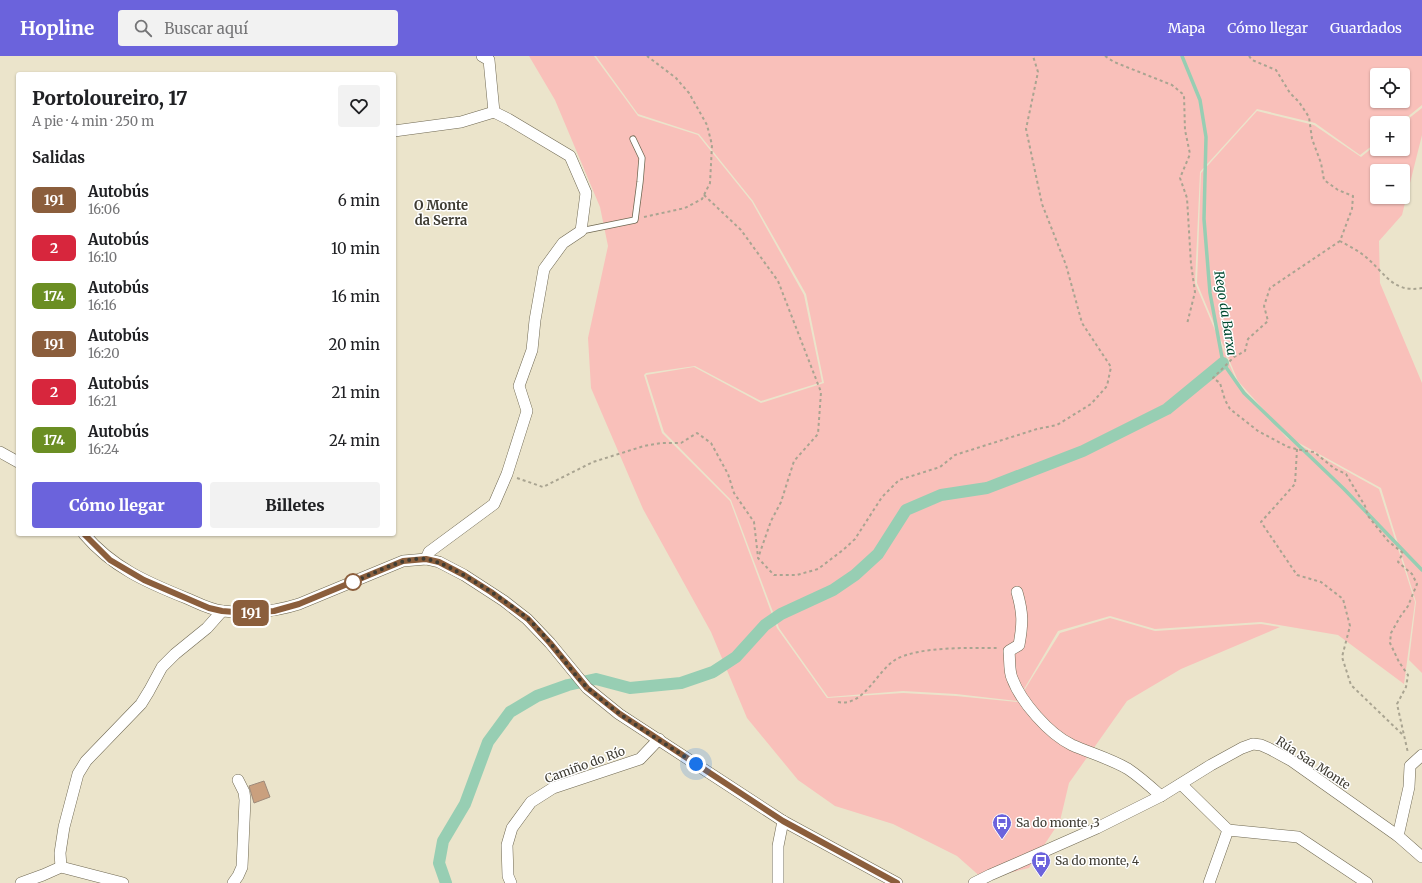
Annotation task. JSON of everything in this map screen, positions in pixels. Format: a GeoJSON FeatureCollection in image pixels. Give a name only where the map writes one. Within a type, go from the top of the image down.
{"type":"FeatureCollection","features":[{"type":"Feature","properties":{"kind":"street"},"geometry":{"type":"LineString","coordinates":[[482,56],[489,60],[494,112]]}},
{"type":"Feature","properties":{"kind":"street"},"geometry":{"type":"LineString","coordinates":[[396,131],[461,122],[494,112],[570,156],[586,193],[581,231],[563,243],[544,269],[535,320],[532,350],[519,386],[527,411],[507,474],[494,504],[429,552],[426,559]]}},
{"type":"Feature","properties":{"kind":"street"},"geometry":{"type":"LineString","coordinates":[[0,452],[16,461]]}},
{"type":"Feature","properties":{"kind":"street"},"geometry":{"type":"LineString","coordinates":[[86,536],[110,560],[126,571],[209,608],[222,611],[247,613],[274,611],[287,608],[403,561],[426,559],[439,562],[464,575],[504,601],[528,619],[587,688],[620,714],[783,821],[897,883]]}},
{"type":"Feature","properties":{"kind":"street"},"geometry":{"type":"LineString","coordinates":[[1017,592],[1022,609],[1023,626],[1019,645],[1009,651],[1011,677],[1027,705],[1052,733],[1070,744],[1128,769],[1146,782],[1161,796]]}},
{"type":"Feature","properties":{"kind":"street"},"geometry":{"type":"LineString","coordinates":[[61,867],[60,853],[64,827],[78,774],[86,761],[141,704],[162,667],[175,654],[207,628],[222,611]]}},
{"type":"Feature","properties":{"kind":"street","name":"Camiño do Río"},"geometry":{"type":"LineString","coordinates":[[511,883],[508,876],[507,845],[512,828],[531,802],[553,788],[640,759],[659,739]]}},
{"type":"Feature","properties":{"kind":"street","name":"Rúa Saa Monte"},"geometry":{"type":"LineString","coordinates":[[974,883],[1097,828],[1161,796],[1242,748],[1253,744],[1261,745],[1292,761],[1398,836],[1422,857]]}},
{"type":"Feature","properties":{"kind":"street"},"geometry":{"type":"LineString","coordinates":[[1398,836],[1408,787],[1410,766],[1422,755]]}},
{"type":"Feature","properties":{"kind":"street"},"geometry":{"type":"LineString","coordinates":[[233,883],[242,868],[246,800],[238,780]]}},
{"type":"Feature","properties":{"kind":"street"},"geometry":{"type":"LineString","coordinates":[[1181,784],[1228,830],[1298,837],[1367,883]]}},
{"type":"Feature","properties":{"kind":"street"},"geometry":{"type":"LineString","coordinates":[[778,883],[778,846],[783,821]]}},
{"type":"Feature","properties":{"kind":"street"},"geometry":{"type":"LineString","coordinates":[[1209,883],[1228,830]]}},
{"type":"Feature","properties":{"kind":"street"},"geometry":{"type":"LineString","coordinates":[[21,883],[61,867],[123,883]]}},
{"type":"Feature","properties":{"kind":"lane"},"geometry":{"type":"LineString","coordinates":[[581,231],[635,220],[642,158],[633,139]]}},
{"type":"Feature","properties":{"kind":"path"},"geometry":{"type":"LineString","coordinates":[[635,220],[685,208],[702,199],[710,184],[712,145],[707,125],[689,93],[676,78],[647,56]]}},
{"type":"Feature","properties":{"kind":"path"},"geometry":{"type":"LineString","coordinates":[[507,474],[543,487],[593,462],[644,446],[661,443],[681,443],[697,433],[711,443],[728,474],[734,492],[754,522],[758,558],[774,575],[797,575],[818,569],[843,550],[854,539],[882,497],[899,480],[940,467],[955,455],[1037,429],[1057,425],[1091,404],[1107,386],[1111,367],[1082,323],[1066,265],[1040,196],[1026,129],[1038,72],[1033,56]]}},
{"type":"Feature","properties":{"kind":"path"},"geometry":{"type":"LineString","coordinates":[[1105,56],[1114,62],[1172,85],[1184,95],[1185,130],[1190,154],[1180,178],[1187,198],[1194,292],[1187,324]]}},
{"type":"Feature","properties":{"kind":"path"},"geometry":{"type":"LineString","coordinates":[[1249,56],[1252,60],[1276,70],[1290,93],[1299,102],[1309,117],[1312,139],[1321,163],[1324,180],[1338,190],[1352,196],[1352,209],[1340,241],[1270,288],[1264,306],[1268,321],[1248,339],[1245,351],[1234,357],[1213,378],[1220,383],[1225,400],[1230,409],[1258,431],[1276,441],[1297,449],[1314,452],[1335,469],[1346,474],[1365,506],[1368,516],[1388,541],[1403,553],[1398,562],[1412,574],[1417,584],[1408,606],[1391,633],[1390,642],[1399,662],[1408,676],[1406,687],[1397,704],[1410,766]]}},
{"type":"Feature","properties":{"kind":"path"},"geometry":{"type":"LineString","coordinates":[[704,195],[741,230],[778,281],[821,392],[818,434],[794,461],[782,502],[771,521],[758,558]]}},
{"type":"Feature","properties":{"kind":"path"},"geometry":{"type":"LineString","coordinates":[[1340,241],[1363,254],[1388,279],[1403,288],[1422,288]]}},
{"type":"Feature","properties":{"kind":"path"},"geometry":{"type":"LineString","coordinates":[[1297,449],[1295,484],[1261,522],[1296,574],[1321,582],[1343,599],[1350,626],[1342,657],[1351,685],[1404,737]]}},
{"type":"Feature","properties":{"kind":"path"},"geometry":{"type":"LineString","coordinates":[[838,702],[845,703],[855,699],[865,692],[888,665],[905,656],[923,651],[982,648],[1000,648],[1009,651]]}},
{"type":"Feature","properties":{"kind":"shaded area"},"geometry":{"type":"Polygon","coordinates":[[[529,56],[594,56],[638,116],[698,135],[752,202],[804,295],[822,382],[761,401],[695,366],[646,373],[644,375],[662,433],[730,501],[777,628],[827,698],[903,693],[1017,702],[1060,633],[1110,618],[1155,631],[1261,624],[1280,627],[1181,669],[1127,701],[1069,783],[1060,821],[1029,868],[983,879],[957,856],[893,824],[835,806],[798,780],[747,718],[711,632],[643,509],[591,388],[588,338],[608,246],[600,207],[555,100],[529,56]]]}},
{"type":"Feature","properties":{"kind":"shaded area"},"geometry":{"type":"Polygon","coordinates":[[[596,56],[1422,56],[1422,105],[1409,116],[1370,116],[1370,147],[1360,155],[1315,123],[1257,109],[1200,172],[1195,283],[1237,382],[1287,438],[1379,489],[1415,602],[1404,684],[1338,635],[1261,622],[1155,629],[1110,616],[1058,631],[1017,701],[956,694],[903,691],[828,697],[779,628],[731,500],[664,432],[646,375],[694,367],[761,403],[824,383],[806,294],[753,201],[699,134],[638,114],[596,56]]]}},
{"type":"Feature","properties":{"kind":"shaded area"},"geometry":{"type":"Polygon","coordinates":[[[1422,108],[1422,135],[1410,183],[1410,164],[1370,164],[1370,204],[1405,204],[1402,215],[1379,241],[1380,283],[1422,383],[1422,673],[1409,660],[1416,602],[1381,488],[1288,437],[1238,381],[1197,283],[1201,173],[1257,111],[1314,125],[1361,157],[1370,150],[1370,156],[1410,156],[1410,117],[1422,108]]]}},
{"type":"Feature","properties":{"kind":"building"},"geometry":{"type":"Polygon","coordinates":[[[264,781],[270,797],[254,803],[249,786],[264,781]]]}},
{"type":"Feature","properties":{"kind":"waterway","name":"Rego da Barxa"},"geometry":{"type":"LineString","coordinates":[[1182,56],[1200,100],[1206,137],[1204,219],[1210,293],[1223,363],[1244,393],[1344,489],[1422,570]]}},
{"type":"Feature","properties":{"kind":"waterway"},"geometry":{"type":"LineString","coordinates":[[446,883],[439,863],[443,841],[465,804],[488,742],[510,712],[537,696],[568,685],[596,679],[630,688],[681,683],[713,672],[736,657],[765,625],[781,614],[833,590],[855,575],[878,554],[906,510],[941,495],[987,488],[1083,451],[1167,409],[1223,363]]}},
{"type":"Feature","properties":{"kind":"bus line","name":"191"},"geometry":{"type":"LineString","coordinates":[[86,536],[100,552],[110,560],[126,571],[144,580],[209,608],[222,611],[247,613],[274,611],[299,604],[403,561],[426,559],[439,562],[464,575],[491,592],[528,619],[587,688],[620,714],[783,821],[897,883]]}},
{"type":"Feature","properties":{"kind":"place","name":"Sa do monte ,3"},"geometry":{"type":"Point","coordinates":[1002,840]}},
{"type":"Feature","properties":{"kind":"place","name":"Sa do monte, 4"},"geometry":{"type":"Point","coordinates":[1041,878]}},
{"type":"Feature","properties":{"kind":"district","name":"O Monte da Serra"},"geometry":{"type":"Point","coordinates":[441,212]}},
{"type":"Feature","properties":{"kind":"route"},"geometry":{"type":"LineString","coordinates":[[353,582],[351,583],[403,561],[415,559],[426,559],[439,562],[464,575],[504,601],[528,619],[587,688],[620,714],[696,764]]}}]}
